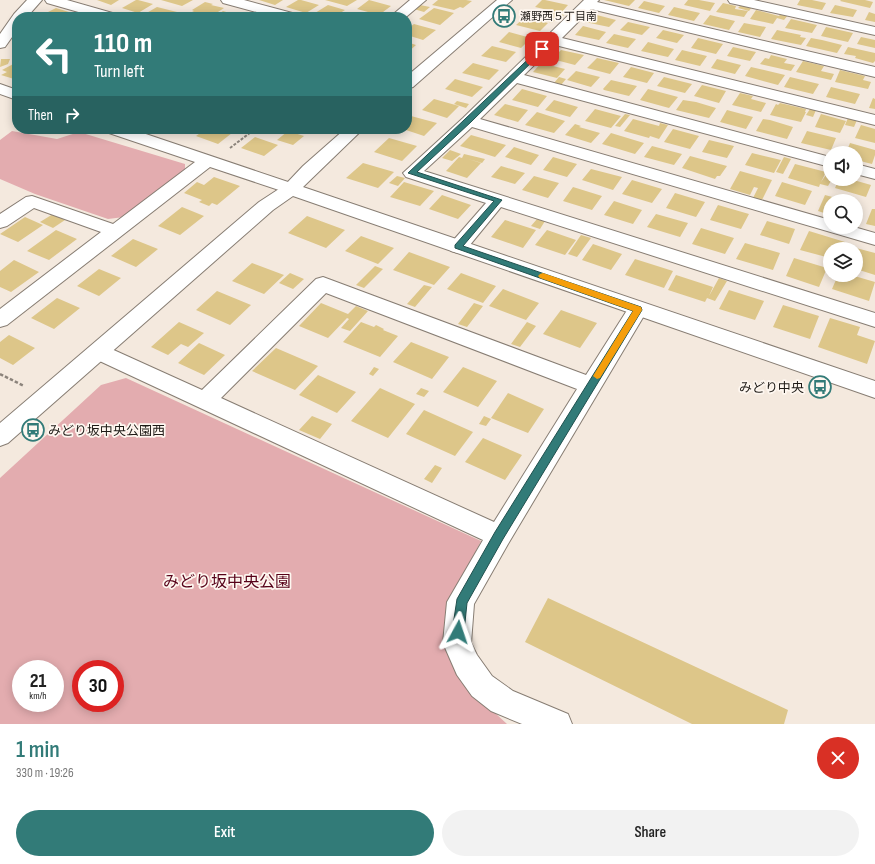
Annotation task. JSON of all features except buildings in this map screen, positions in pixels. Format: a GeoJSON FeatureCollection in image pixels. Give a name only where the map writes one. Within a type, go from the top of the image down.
{"type":"FeatureCollection","features":[{"type":"Feature","properties":{"kind":"street"},"geometry":{"type":"LineString","coordinates":[[24,12],[35,0]]}},
{"type":"Feature","properties":{"kind":"street"},"geometry":{"type":"LineString","coordinates":[[52,0],[94,12]]}},
{"type":"Feature","properties":{"kind":"street"},"geometry":{"type":"LineString","coordinates":[[228,0],[272,12]]}},
{"type":"Feature","properties":{"kind":"street"},"geometry":{"type":"LineString","coordinates":[[396,0],[416,2]]}},
{"type":"Feature","properties":{"kind":"street"},"geometry":{"type":"LineString","coordinates":[[412,80],[505,0]]}},
{"type":"Feature","properties":{"kind":"street"},"geometry":{"type":"LineString","coordinates":[[735,0],[875,31]]}},
{"type":"Feature","properties":{"kind":"street"},"geometry":{"type":"LineString","coordinates":[[403,12],[416,2]]}},
{"type":"Feature","properties":{"kind":"street"},"geometry":{"type":"LineString","coordinates":[[875,72],[590,2],[468,121],[412,173],[875,320]]}},
{"type":"Feature","properties":{"kind":"street"},"geometry":{"type":"LineString","coordinates":[[12,27],[0,44],[12,45]]}},
{"type":"Feature","properties":{"kind":"street"},"geometry":{"type":"LineString","coordinates":[[552,40],[875,120]]}},
{"type":"Feature","properties":{"kind":"street"},"geometry":{"type":"LineString","coordinates":[[513,77],[823,160]]}},
{"type":"Feature","properties":{"kind":"street"},"geometry":{"type":"LineString","coordinates":[[0,89],[12,93]]}},
{"type":"Feature","properties":{"kind":"street"},"geometry":{"type":"LineString","coordinates":[[468,121],[823,224]]}},
{"type":"Feature","properties":{"kind":"street"},"geometry":{"type":"LineString","coordinates":[[130,134],[638,310],[875,390]]}},
{"type":"Feature","properties":{"kind":"street"},"geometry":{"type":"LineString","coordinates":[[0,437],[266,206],[291,189],[309,170],[350,134]]}},
{"type":"Feature","properties":{"kind":"street"},"geometry":{"type":"LineString","coordinates":[[0,320],[207,161]]}},
{"type":"Feature","properties":{"kind":"street"},"geometry":{"type":"LineString","coordinates":[[863,171],[875,174]]}},
{"type":"Feature","properties":{"kind":"street"},"geometry":{"type":"LineString","coordinates":[[458,247],[498,200]]}},
{"type":"Feature","properties":{"kind":"street"},"geometry":{"type":"LineString","coordinates":[[0,222],[32,201],[116,231]]}},
{"type":"Feature","properties":{"kind":"street"},"geometry":{"type":"LineString","coordinates":[[858,234],[875,239]]}},
{"type":"Feature","properties":{"kind":"street"},"geometry":{"type":"LineString","coordinates":[[205,400],[323,284],[591,386]]}},
{"type":"Feature","properties":{"kind":"street"},"geometry":{"type":"LineString","coordinates":[[557,724],[502,701],[482,686],[467,665],[457,643],[461,602],[499,536],[638,310]]}},
{"type":"Feature","properties":{"kind":"street"},"geometry":{"type":"LineString","coordinates":[[99,352],[499,536]]}},
{"type":"Feature","properties":{"kind":"path"},"geometry":{"type":"LineString","coordinates":[[226,151],[248,134]]}},
{"type":"Feature","properties":{"kind":"path"},"geometry":{"type":"LineString","coordinates":[[0,374],[28,388]]}},
{"type":"Feature","properties":{"kind":"green space"},"geometry":{"type":"Polygon","coordinates":[[[12,131],[12,134],[29,134],[57,139],[73,134],[86,134],[185,164],[185,169],[124,217],[108,219],[35,194],[0,179],[0,140],[12,131]]]}},
{"type":"Feature","properties":{"kind":"green space","name":"みどり坂中央公園"},"geometry":{"type":"Polygon","coordinates":[[[126,378],[481,541],[451,601],[468,688],[507,724],[0,724],[0,478],[101,385],[126,378]]]}},
{"type":"Feature","properties":{"kind":"slow traffic"},"geometry":{"type":"LineString","coordinates":[[543,276],[638,310],[597,376]]}},
{"type":"Feature","properties":{"kind":"place","name":"瀬野西５丁目南"},"geometry":{"type":"Point","coordinates":[504,16]}},
{"type":"Feature","properties":{"kind":"place","name":"みどり中央"},"geometry":{"type":"Point","coordinates":[820,387]}},
{"type":"Feature","properties":{"kind":"place","name":"みどり坂中央公園西"},"geometry":{"type":"Point","coordinates":[33,430]}},
{"type":"Feature","properties":{"kind":"route"},"geometry":{"type":"LineString","coordinates":[[458,632],[461,602],[499,536],[638,310],[458,247],[498,200],[412,173],[542,49]]}}]}
